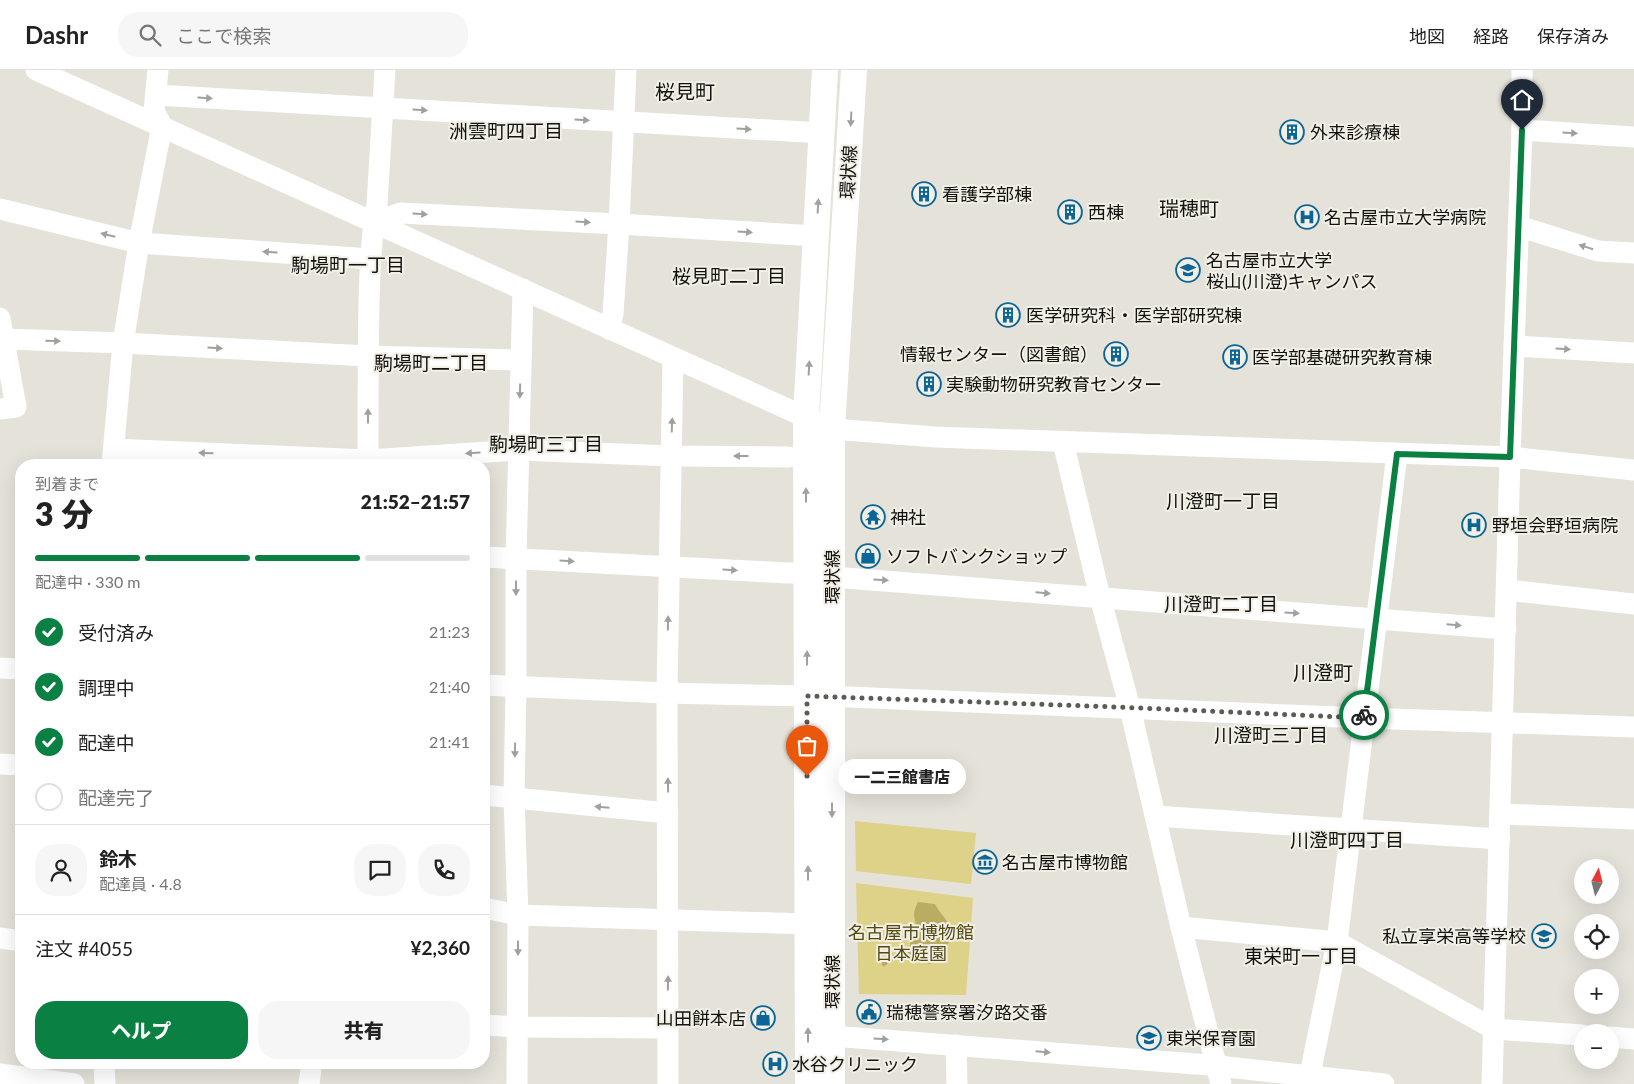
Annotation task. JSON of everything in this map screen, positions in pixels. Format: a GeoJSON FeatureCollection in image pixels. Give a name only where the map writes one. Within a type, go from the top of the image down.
{"type":"FeatureCollection","features":[{"type":"Feature","properties":{"kind":"main road","name":"環状線"},"geometry":{"type":"LineString","coordinates":[[825,70],[806,417],[807,573],[820,697],[832,1084]]}},
{"type":"Feature","properties":{"kind":"main road","name":"環状線"},"geometry":{"type":"LineString","coordinates":[[808,1084],[808,924],[820,697],[832,577],[832,428],[854,70]]}},
{"type":"Feature","properties":{"kind":"street"},"geometry":{"type":"LineString","coordinates":[[36,70],[832,428],[936,437],[1510,457],[1634,470]]}},
{"type":"Feature","properties":{"kind":"street"},"geometry":{"type":"LineString","coordinates":[[158,70],[154,111],[162,126],[139,243],[123,343],[113,457],[215,459]]}},
{"type":"Feature","properties":{"kind":"street"},"geometry":{"type":"LineString","coordinates":[[368,459],[368,356],[371,260],[373,223],[377,205],[385,70]]}},
{"type":"Feature","properties":{"kind":"street"},"geometry":{"type":"LineString","coordinates":[[609,328],[613,314],[619,224],[626,70]]}},
{"type":"Feature","properties":{"kind":"street"},"geometry":{"type":"LineString","coordinates":[[1492,1084],[1504,722],[1510,457],[1522,130],[1522,70]]}},
{"type":"Feature","properties":{"kind":"street"},"geometry":{"type":"LineString","coordinates":[[156,96],[822,133]]}},
{"type":"Feature","properties":{"kind":"street"},"geometry":{"type":"LineString","coordinates":[[1522,130],[1634,137]]}},
{"type":"Feature","properties":{"kind":"street"},"geometry":{"type":"LineString","coordinates":[[0,209],[139,243],[371,260]]}},
{"type":"Feature","properties":{"kind":"street"},"geometry":{"type":"LineString","coordinates":[[373,223],[401,213],[816,236]]}},
{"type":"Feature","properties":{"kind":"street"},"geometry":{"type":"LineString","coordinates":[[1518,226],[1598,251],[1634,253]]}},
{"type":"Feature","properties":{"kind":"street"},"geometry":{"type":"LineString","coordinates":[[517,1084],[518,915],[514,798],[516,558],[523,289]]}},
{"type":"Feature","properties":{"kind":"street"},"geometry":{"type":"LineString","coordinates":[[0,318],[16,407],[0,409]]}},
{"type":"Feature","properties":{"kind":"street"},"geometry":{"type":"LineString","coordinates":[[4,339],[123,343],[368,356],[520,360]]}},
{"type":"Feature","properties":{"kind":"street"},"geometry":{"type":"LineString","coordinates":[[1514,346],[1634,353]]}},
{"type":"Feature","properties":{"kind":"street"},"geometry":{"type":"LineString","coordinates":[[668,1084],[668,566],[674,358]]}},
{"type":"Feature","properties":{"kind":"street"},"geometry":{"type":"LineString","coordinates":[[1063,442],[1219,1075]]}},
{"type":"Feature","properties":{"kind":"street"},"geometry":{"type":"LineString","coordinates":[[406,459],[518,450],[671,456],[790,457]]}},
{"type":"Feature","properties":{"kind":"street"},"geometry":{"type":"LineString","coordinates":[[1309,1080],[1337,942],[1397,454]]}},
{"type":"Feature","properties":{"kind":"street"},"geometry":{"type":"LineString","coordinates":[[490,557],[788,574],[807,573]]}},
{"type":"Feature","properties":{"kind":"street"},"geometry":{"type":"LineString","coordinates":[[832,577],[1506,629]]}},
{"type":"Feature","properties":{"kind":"street"},"geometry":{"type":"LineString","coordinates":[[1507,590],[1634,604]]}},
{"type":"Feature","properties":{"kind":"street"},"geometry":{"type":"LineString","coordinates":[[0,668],[15,669]]}},
{"type":"Feature","properties":{"kind":"street"},"geometry":{"type":"LineString","coordinates":[[490,685],[1634,727]]}},
{"type":"Feature","properties":{"kind":"street"},"geometry":{"type":"LineString","coordinates":[[0,764],[15,765]]}},
{"type":"Feature","properties":{"kind":"street"},"geometry":{"type":"LineString","coordinates":[[490,796],[668,813]]}},
{"type":"Feature","properties":{"kind":"street"},"geometry":{"type":"LineString","coordinates":[[1501,814],[1634,819]]}},
{"type":"Feature","properties":{"kind":"street"},"geometry":{"type":"LineString","coordinates":[[1155,816],[1500,839]]}},
{"type":"Feature","properties":{"kind":"street"},"geometry":{"type":"LineString","coordinates":[[490,909],[518,915],[808,924]]}},
{"type":"Feature","properties":{"kind":"street"},"geometry":{"type":"LineString","coordinates":[[1181,926],[1337,942],[1494,1029],[1574,1034]]}},
{"type":"Feature","properties":{"kind":"street"},"geometry":{"type":"LineString","coordinates":[[0,938],[15,940]]}},
{"type":"Feature","properties":{"kind":"street"},"geometry":{"type":"LineString","coordinates":[[490,1025],[667,1028]]}},
{"type":"Feature","properties":{"kind":"street"},"geometry":{"type":"LineString","coordinates":[[832,1036],[956,1045],[1219,1075],[1384,1084]]}},
{"type":"Feature","properties":{"kind":"street"},"geometry":{"type":"LineString","coordinates":[[1619,1038],[1634,1039]]}},
{"type":"Feature","properties":{"kind":"street"},"geometry":{"type":"LineString","coordinates":[[956,1045],[957,1084]]}},
{"type":"Feature","properties":{"kind":"street"},"geometry":{"type":"LineString","coordinates":[[104,1069],[105,1084]]}},
{"type":"Feature","properties":{"kind":"street"},"geometry":{"type":"LineString","coordinates":[[309,1084],[311,1069]]}},
{"type":"Feature","properties":{"kind":"street"},"geometry":{"type":"LineString","coordinates":[[0,1074],[74,1084]]}},
{"type":"Feature","properties":{"kind":"green space"},"geometry":{"type":"Polygon","coordinates":[[[855,821],[976,833],[971,884],[856,871],[855,821]]]}},
{"type":"Feature","properties":{"kind":"green space","name":"名古屋市博物館 日本庭園"},"geometry":{"type":"Polygon","coordinates":[[[856,883],[973,898],[966,995],[859,994],[856,883]]]}},
{"type":"Feature","properties":{"kind":"shaded area"},"geometry":{"type":"Polygon","coordinates":[[[918,902],[935,904],[948,923],[951,933],[947,946],[936,954],[933,962],[930,964],[912,959],[910,943],[917,926],[914,914],[918,902]]]}},
{"type":"Feature","properties":{"kind":"waterway"},"geometry":{"type":"LineString","coordinates":[[884,964],[895,956],[916,951]]}},
{"type":"Feature","properties":{"kind":"way so far"},"geometry":{"type":"LineString","coordinates":[[807,776],[807,696],[1364,718],[1364,715]]}},
{"type":"Feature","properties":{"kind":"place","name":"外来診療棟"},"geometry":{"type":"Point","coordinates":[1292,132]}},
{"type":"Feature","properties":{"kind":"place","name":"看護学部棟"},"geometry":{"type":"Point","coordinates":[924,194]}},
{"type":"Feature","properties":{"kind":"place","name":"西棟"},"geometry":{"type":"Point","coordinates":[1070,212]}},
{"type":"Feature","properties":{"kind":"place","name":"名古屋市立大学病院"},"geometry":{"type":"Point","coordinates":[1307,217]}},
{"type":"Feature","properties":{"kind":"place","name":"名古屋市立大学 桜山(川澄)キャンパス"},"geometry":{"type":"Point","coordinates":[1188,270]}},
{"type":"Feature","properties":{"kind":"place","name":"医学研究科・医学部研究棟"},"geometry":{"type":"Point","coordinates":[1008,315]}},
{"type":"Feature","properties":{"kind":"place","name":"情報センター（図書館）"},"geometry":{"type":"Point","coordinates":[1116,354]}},
{"type":"Feature","properties":{"kind":"place","name":"医学部基礎研究教育棟"},"geometry":{"type":"Point","coordinates":[1235,357]}},
{"type":"Feature","properties":{"kind":"place","name":"実験動物研究教育センター"},"geometry":{"type":"Point","coordinates":[929,384]}},
{"type":"Feature","properties":{"kind":"place","name":"神社"},"geometry":{"type":"Point","coordinates":[873,517]}},
{"type":"Feature","properties":{"kind":"place","name":"野垣会野垣病院"},"geometry":{"type":"Point","coordinates":[1474,525]}},
{"type":"Feature","properties":{"kind":"place","name":"ソフトバンクショップ"},"geometry":{"type":"Point","coordinates":[868,556]}},
{"type":"Feature","properties":{"kind":"place","name":"一二三館書店"},"geometry":{"type":"Point","coordinates":[807,776]}},
{"type":"Feature","properties":{"kind":"place","name":"名古屋市博物館"},"geometry":{"type":"Point","coordinates":[985,862]}},
{"type":"Feature","properties":{"kind":"place","name":"私立享栄高等学校"},"geometry":{"type":"Point","coordinates":[1544,936]}},
{"type":"Feature","properties":{"kind":"place","name":"瑞穂警察署汐路交番"},"geometry":{"type":"Point","coordinates":[869,1012]}},
{"type":"Feature","properties":{"kind":"place","name":"山田餅本店"},"geometry":{"type":"Point","coordinates":[763,1018]}},
{"type":"Feature","properties":{"kind":"place","name":"東栄保育園"},"geometry":{"type":"Point","coordinates":[1149,1038]}},
{"type":"Feature","properties":{"kind":"place","name":"水谷クリニック"},"geometry":{"type":"Point","coordinates":[775,1064]}},
{"type":"Feature","properties":{"kind":"district","name":"桜見町"},"geometry":{"type":"Point","coordinates":[685,91]}},
{"type":"Feature","properties":{"kind":"district","name":"洲雲町四丁目"},"geometry":{"type":"Point","coordinates":[506,130]}},
{"type":"Feature","properties":{"kind":"district","name":"瑞穂町"},"geometry":{"type":"Point","coordinates":[1189,208]}},
{"type":"Feature","properties":{"kind":"district","name":"駒場町一丁目"},"geometry":{"type":"Point","coordinates":[348,264]}},
{"type":"Feature","properties":{"kind":"district","name":"桜見町二丁目"},"geometry":{"type":"Point","coordinates":[729,275]}},
{"type":"Feature","properties":{"kind":"district","name":"駒場町二丁目"},"geometry":{"type":"Point","coordinates":[431,362]}},
{"type":"Feature","properties":{"kind":"district","name":"駒場町三丁目"},"geometry":{"type":"Point","coordinates":[546,443]}},
{"type":"Feature","properties":{"kind":"district","name":"川澄町一丁目"},"geometry":{"type":"Point","coordinates":[1223,500]}},
{"type":"Feature","properties":{"kind":"district","name":"川澄町二丁目"},"geometry":{"type":"Point","coordinates":[1221,603]}},
{"type":"Feature","properties":{"kind":"district","name":"川澄町"},"geometry":{"type":"Point","coordinates":[1323,672]}},
{"type":"Feature","properties":{"kind":"district","name":"川澄町三丁目"},"geometry":{"type":"Point","coordinates":[1271,734]}},
{"type":"Feature","properties":{"kind":"district","name":"川澄町四丁目"},"geometry":{"type":"Point","coordinates":[1347,839]}},
{"type":"Feature","properties":{"kind":"district","name":"東栄町一丁目"},"geometry":{"type":"Point","coordinates":[1301,955]}},
{"type":"Feature","properties":{"kind":"route"},"geometry":{"type":"LineString","coordinates":[[1364,715],[1397,454],[1510,457],[1522,130]]}}]}
